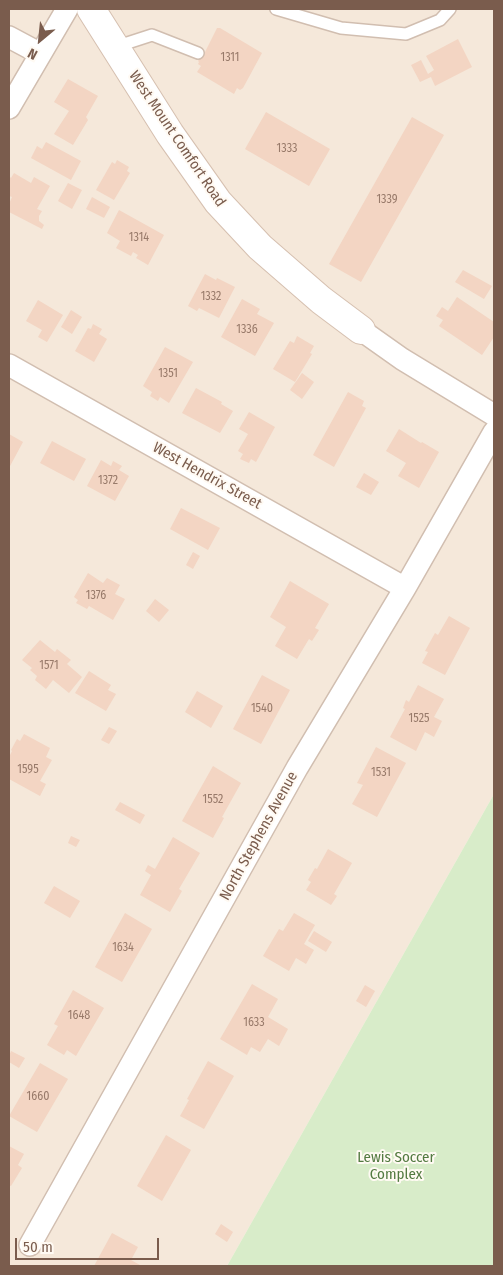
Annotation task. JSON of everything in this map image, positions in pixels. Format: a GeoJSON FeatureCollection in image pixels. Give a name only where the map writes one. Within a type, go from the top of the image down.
{"type":"FeatureCollection","features":[{"type":"Feature","properties":{"kind":"street"},"geometry":{"type":"LineString","coordinates":[[9,108],[67,9]]}},
{"type":"Feature","properties":{"kind":"street","name":"West Mount Comfort Road"},"geometry":{"type":"LineString","coordinates":[[90,9],[170,134],[218,202],[260,248],[321,300],[361,330],[402,359],[494,415]]}},
{"type":"Feature","properties":{"kind":"street"},"geometry":{"type":"LineString","coordinates":[[9,37],[39,54]]}},
{"type":"Feature","properties":{"kind":"street","name":"West Hendrix Street"},"geometry":{"type":"LineString","coordinates":[[9,365],[405,588]]}},
{"type":"Feature","properties":{"kind":"street","name":"North Stephens Avenue"},"geometry":{"type":"LineString","coordinates":[[30,1245],[297,768],[405,588],[494,432]]}},
{"type":"Feature","properties":{"kind":"lane"},"geometry":{"type":"LineString","coordinates":[[276,9],[341,28],[406,34],[440,20],[450,9]]}},
{"type":"Feature","properties":{"kind":"lane"},"geometry":{"type":"LineString","coordinates":[[115,47],[152,35],[198,53]]}},
{"type":"Feature","properties":{"kind":"shaded area"},"geometry":{"type":"Polygon","coordinates":[[[9,9],[494,9],[494,794],[227,1266],[9,1266],[9,9]]]}},
{"type":"Feature","properties":{"kind":"green space","name":"Lewis Soccer Complex"},"geometry":{"type":"Polygon","coordinates":[[[494,794],[494,1266],[227,1266],[494,794]]]}},
{"type":"Feature","properties":{"kind":"building"},"geometry":{"type":"Polygon","coordinates":[[[217,28],[262,53],[243,88],[240,90],[237,88],[234,94],[197,72],[201,66],[198,64],[198,61],[204,54],[217,28]]]}},
{"type":"Feature","properties":{"kind":"building"},"geometry":{"type":"Polygon","coordinates":[[[458,39],[472,67],[435,86],[431,77],[420,82],[411,65],[421,60],[428,74],[434,70],[426,56],[458,39]]]}},
{"type":"Feature","properties":{"kind":"building"},"geometry":{"type":"Polygon","coordinates":[[[68,79],[98,96],[86,117],[88,120],[73,145],[54,134],[69,111],[54,102],[68,79]]]}},
{"type":"Feature","properties":{"kind":"building"},"geometry":{"type":"Polygon","coordinates":[[[266,112],[330,149],[309,186],[245,149],[266,112]]]}},
{"type":"Feature","properties":{"kind":"building"},"geometry":{"type":"Polygon","coordinates":[[[412,117],[444,135],[361,282],[329,264],[412,117]]]}},
{"type":"Feature","properties":{"kind":"building"},"geometry":{"type":"Polygon","coordinates":[[[46,142],[81,161],[71,180],[31,158],[37,146],[42,149],[46,142]]]}},
{"type":"Feature","properties":{"kind":"building"},"geometry":{"type":"Polygon","coordinates":[[[117,160],[129,167],[127,171],[130,173],[114,200],[96,190],[112,162],[115,164],[117,160]]]}},
{"type":"Feature","properties":{"kind":"building"},"geometry":{"type":"Polygon","coordinates":[[[14,173],[31,183],[34,177],[50,186],[37,209],[42,211],[39,221],[44,225],[42,229],[9,212],[9,204],[12,197],[9,196],[9,176],[11,178],[14,173]]]}},
{"type":"Feature","properties":{"kind":"building"},"geometry":{"type":"Polygon","coordinates":[[[68,183],[82,190],[72,209],[58,201],[68,183]]]}},
{"type":"Feature","properties":{"kind":"building"},"geometry":{"type":"Polygon","coordinates":[[[92,197],[110,207],[104,218],[86,209],[92,197]]]}},
{"type":"Feature","properties":{"kind":"building"},"geometry":{"type":"Polygon","coordinates":[[[119,210],[164,235],[148,265],[136,258],[138,255],[133,252],[131,256],[116,248],[120,241],[107,233],[119,210]]]}},
{"type":"Feature","properties":{"kind":"building"},"geometry":{"type":"Polygon","coordinates":[[[463,270],[492,286],[484,299],[455,282],[463,270]]]}},
{"type":"Feature","properties":{"kind":"building"},"geometry":{"type":"Polygon","coordinates":[[[205,274],[235,287],[219,318],[199,308],[197,311],[188,306],[205,274]]]}},
{"type":"Feature","properties":{"kind":"building"},"geometry":{"type":"Polygon","coordinates":[[[457,297],[494,322],[494,337],[482,355],[439,326],[443,320],[436,316],[442,307],[448,311],[457,297]]]}},
{"type":"Feature","properties":{"kind":"building"},"geometry":{"type":"Polygon","coordinates":[[[242,299],[260,309],[257,314],[274,323],[255,356],[221,337],[242,299]]]}},
{"type":"Feature","properties":{"kind":"building"},"geometry":{"type":"Polygon","coordinates":[[[38,300],[63,315],[47,342],[38,337],[42,330],[26,321],[38,300]]]}},
{"type":"Feature","properties":{"kind":"building"},"geometry":{"type":"Polygon","coordinates":[[[71,310],[82,317],[72,334],[61,327],[71,310]]]}},
{"type":"Feature","properties":{"kind":"building"},"geometry":{"type":"Polygon","coordinates":[[[93,324],[102,329],[99,334],[107,339],[94,362],[75,351],[88,328],[91,329],[93,324]]]}},
{"type":"Feature","properties":{"kind":"building"},"geometry":{"type":"Polygon","coordinates":[[[297,336],[314,346],[310,353],[312,354],[295,382],[273,369],[290,341],[294,343],[297,336]]]}},
{"type":"Feature","properties":{"kind":"building"},"geometry":{"type":"Polygon","coordinates":[[[165,347],[193,362],[169,403],[160,397],[158,401],[150,396],[152,392],[143,386],[165,347]]]}},
{"type":"Feature","properties":{"kind":"building"},"geometry":{"type":"Polygon","coordinates":[[[302,373],[314,382],[302,399],[290,390],[302,373]]]}},
{"type":"Feature","properties":{"kind":"building"},"geometry":{"type":"Polygon","coordinates":[[[196,388],[222,402],[221,404],[233,411],[220,433],[182,413],[196,388]]]}},
{"type":"Feature","properties":{"kind":"building"},"geometry":{"type":"Polygon","coordinates":[[[348,392],[364,401],[362,406],[366,408],[334,467],[313,455],[348,392]]]}},
{"type":"Feature","properties":{"kind":"building"},"geometry":{"type":"Polygon","coordinates":[[[249,412],[275,427],[256,462],[251,459],[249,463],[240,459],[243,454],[238,451],[248,434],[239,429],[249,412]]]}},
{"type":"Feature","properties":{"kind":"building"},"geometry":{"type":"Polygon","coordinates":[[[399,429],[439,452],[419,488],[398,476],[406,463],[386,451],[399,429]]]}},
{"type":"Feature","properties":{"kind":"building"},"geometry":{"type":"Polygon","coordinates":[[[9,434],[23,442],[9,468],[9,434]]]}},
{"type":"Feature","properties":{"kind":"building"},"geometry":{"type":"Polygon","coordinates":[[[52,441],[86,459],[74,481],[40,463],[52,441]]]}},
{"type":"Feature","properties":{"kind":"building"},"geometry":{"type":"Polygon","coordinates":[[[101,460],[111,466],[113,461],[122,466],[119,470],[129,476],[115,501],[87,486],[101,460]]]}},
{"type":"Feature","properties":{"kind":"building"},"geometry":{"type":"Polygon","coordinates":[[[364,473],[379,482],[371,495],[356,487],[364,473]]]}},
{"type":"Feature","properties":{"kind":"building"},"geometry":{"type":"Polygon","coordinates":[[[181,508],[220,528],[208,550],[170,529],[181,508]]]}},
{"type":"Feature","properties":{"kind":"building"},"geometry":{"type":"Polygon","coordinates":[[[193,552],[200,556],[193,569],[186,565],[193,552]]]}},
{"type":"Feature","properties":{"kind":"building"},"geometry":{"type":"Polygon","coordinates":[[[88,573],[103,583],[107,578],[120,585],[115,594],[125,599],[113,620],[89,606],[87,609],[76,603],[78,600],[74,597],[88,573]]]}},
{"type":"Feature","properties":{"kind":"building"},"geometry":{"type":"Polygon","coordinates":[[[290,581],[329,604],[315,628],[319,630],[312,641],[309,639],[297,659],[275,646],[286,627],[270,617],[290,581]]]}},
{"type":"Feature","properties":{"kind":"building"},"geometry":{"type":"Polygon","coordinates":[[[155,599],[169,610],[159,622],[146,611],[155,599]]]}},
{"type":"Feature","properties":{"kind":"building"},"geometry":{"type":"Polygon","coordinates":[[[449,616],[470,628],[445,675],[422,663],[428,652],[425,651],[435,633],[438,635],[449,616]]]}},
{"type":"Feature","properties":{"kind":"building"},"geometry":{"type":"Polygon","coordinates":[[[40,640],[55,652],[57,649],[71,660],[67,664],[82,677],[69,693],[53,680],[46,689],[35,680],[37,676],[30,670],[32,668],[22,660],[40,640]]]}},
{"type":"Feature","properties":{"kind":"building"},"geometry":{"type":"Polygon","coordinates":[[[89,671],[111,685],[108,690],[116,694],[106,711],[75,693],[89,671]]]}},
{"type":"Feature","properties":{"kind":"building"},"geometry":{"type":"Polygon","coordinates":[[[262,675],[290,690],[261,744],[233,729],[262,675]]]}},
{"type":"Feature","properties":{"kind":"building"},"geometry":{"type":"Polygon","coordinates":[[[418,685],[444,699],[434,717],[442,721],[434,737],[425,732],[416,751],[390,737],[405,709],[403,708],[406,700],[409,702],[418,685]]]}},
{"type":"Feature","properties":{"kind":"building"},"geometry":{"type":"Polygon","coordinates":[[[197,691],[223,706],[211,728],[185,712],[197,691]]]}},
{"type":"Feature","properties":{"kind":"building"},"geometry":{"type":"Polygon","coordinates":[[[109,727],[117,731],[109,744],[101,740],[109,727]]]}},
{"type":"Feature","properties":{"kind":"building"},"geometry":{"type":"Polygon","coordinates":[[[24,734],[50,748],[46,757],[52,760],[40,781],[46,784],[40,796],[9,779],[9,757],[11,750],[17,739],[20,741],[24,734]]]}},
{"type":"Feature","properties":{"kind":"building"},"geometry":{"type":"Polygon","coordinates":[[[376,747],[406,763],[377,817],[352,804],[363,785],[357,783],[376,747]]]}},
{"type":"Feature","properties":{"kind":"building"},"geometry":{"type":"Polygon","coordinates":[[[213,766],[241,783],[222,817],[224,818],[213,838],[182,821],[213,766]]]}},
{"type":"Feature","properties":{"kind":"building"},"geometry":{"type":"Polygon","coordinates":[[[120,802],[145,815],[140,824],[115,810],[120,802]]]}},
{"type":"Feature","properties":{"kind":"building"},"geometry":{"type":"Polygon","coordinates":[[[71,836],[80,840],[76,847],[68,843],[71,836]]]}},
{"type":"Feature","properties":{"kind":"building"},"geometry":{"type":"Polygon","coordinates":[[[173,837],[200,853],[179,889],[182,891],[170,912],[140,895],[151,875],[145,871],[148,865],[155,869],[173,837]]]}},
{"type":"Feature","properties":{"kind":"building"},"geometry":{"type":"Polygon","coordinates":[[[328,849],[352,863],[334,894],[337,896],[331,905],[306,890],[311,882],[308,880],[315,868],[317,869],[328,849]]]}},
{"type":"Feature","properties":{"kind":"building"},"geometry":{"type":"Polygon","coordinates":[[[54,886],[80,901],[70,918],[44,903],[54,886]]]}},
{"type":"Feature","properties":{"kind":"building"},"geometry":{"type":"Polygon","coordinates":[[[125,913],[152,929],[122,982],[95,967],[125,913]]]}},
{"type":"Feature","properties":{"kind":"building"},"geometry":{"type":"Polygon","coordinates":[[[294,913],[315,925],[304,944],[314,950],[306,964],[296,958],[289,971],[263,956],[279,929],[283,931],[294,913]]]}},
{"type":"Feature","properties":{"kind":"building"},"geometry":{"type":"Polygon","coordinates":[[[314,931],[332,942],[326,952],[308,941],[314,931]]]}},
{"type":"Feature","properties":{"kind":"building"},"geometry":{"type":"Polygon","coordinates":[[[252,984],[278,999],[268,1017],[288,1029],[279,1046],[268,1039],[260,1052],[251,1047],[247,1055],[220,1039],[252,984]]]}},
{"type":"Feature","properties":{"kind":"building"},"geometry":{"type":"Polygon","coordinates":[[[365,985],[375,991],[366,1007],[356,1001],[365,985]]]}},
{"type":"Feature","properties":{"kind":"building"},"geometry":{"type":"Polygon","coordinates":[[[73,990],[104,1008],[76,1056],[67,1050],[64,1055],[47,1045],[58,1026],[54,1024],[73,990]]]}},
{"type":"Feature","properties":{"kind":"building"},"geometry":{"type":"Polygon","coordinates":[[[11,1051],[25,1058],[19,1068],[9,1062],[11,1051]]]}},
{"type":"Feature","properties":{"kind":"building"},"geometry":{"type":"Polygon","coordinates":[[[208,1061],[234,1076],[204,1129],[180,1116],[208,1061]]]}},
{"type":"Feature","properties":{"kind":"building"},"geometry":{"type":"Polygon","coordinates":[[[40,1063],[68,1079],[37,1132],[9,1116],[40,1063]]]}},
{"type":"Feature","properties":{"kind":"building"},"geometry":{"type":"Polygon","coordinates":[[[166,1135],[191,1150],[162,1201],[137,1186],[166,1135]]]}},
{"type":"Feature","properties":{"kind":"building"},"geometry":{"type":"Polygon","coordinates":[[[9,1146],[24,1154],[18,1165],[22,1168],[11,1186],[9,1185],[9,1146]]]}},
{"type":"Feature","properties":{"kind":"building"},"geometry":{"type":"Polygon","coordinates":[[[221,1224],[233,1232],[227,1242],[215,1234],[221,1224]]]}},
{"type":"Feature","properties":{"kind":"building"},"geometry":{"type":"Polygon","coordinates":[[[112,1233],[138,1247],[131,1260],[139,1266],[94,1266],[112,1233]]]}}]}
